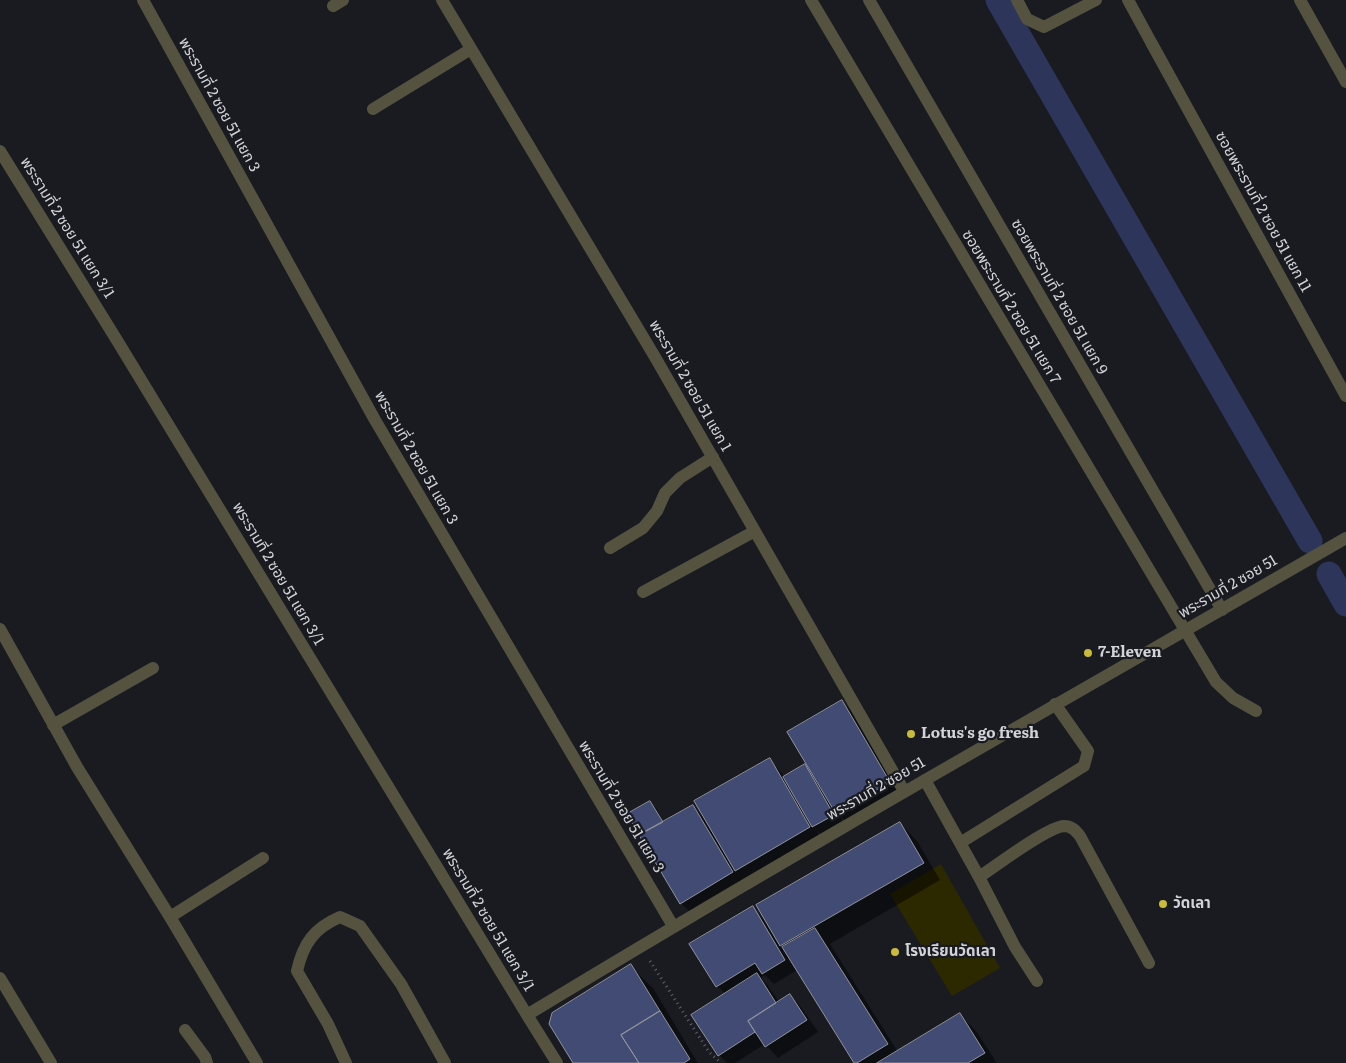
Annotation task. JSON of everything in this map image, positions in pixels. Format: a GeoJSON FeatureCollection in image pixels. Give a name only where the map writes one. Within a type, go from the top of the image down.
{"type":"FeatureCollection","features":[{"type":"Feature","properties":{"kind":"street","name":"พระรามที่ 2 ซอย 51 แยก 3"},"geometry":{"type":"LineString","coordinates":[[143,0],[375,420],[673,926]]}},
{"type":"Feature","properties":{"kind":"street","name":"พระรามที่ 2 ซอย 51 แยก 1"},"geometry":{"type":"LineString","coordinates":[[442,0],[713,457],[904,791]]}},
{"type":"Feature","properties":{"kind":"street","name":"ซอยพระรามที่ 2 ซอย 51 แยก 7"},"geometry":{"type":"LineString","coordinates":[[811,0],[1216,682],[1233,698],[1256,711]]}},
{"type":"Feature","properties":{"kind":"street","name":"ซอยพระรามที่ 2 ซอย 51 แยก 9"},"geometry":{"type":"LineString","coordinates":[[869,0],[1222,610]]}},
{"type":"Feature","properties":{"kind":"street"},"geometry":{"type":"LineString","coordinates":[[1017,0],[1028,19],[1044,27],[1096,0]]}},
{"type":"Feature","properties":{"kind":"street","name":"ซอยพระรามที่ 2 ซอย 51 แยก 11"},"geometry":{"type":"LineString","coordinates":[[1128,0],[1346,396]]}},
{"type":"Feature","properties":{"kind":"street"},"geometry":{"type":"LineString","coordinates":[[1300,0],[1346,82]]}},
{"type":"Feature","properties":{"kind":"street"},"geometry":{"type":"LineString","coordinates":[[373,109],[472,49]]}},
{"type":"Feature","properties":{"kind":"street","name":"พระรามที่ 2 ซอย 51 แยก 3/1"},"geometry":{"type":"LineString","coordinates":[[0,151],[527,1015]]}},
{"type":"Feature","properties":{"kind":"street"},"geometry":{"type":"LineString","coordinates":[[610,548],[643,528],[657,511],[665,493],[680,478],[713,457]]}},
{"type":"Feature","properties":{"kind":"street"},"geometry":{"type":"LineString","coordinates":[[643,592],[755,532]]}},
{"type":"Feature","properties":{"kind":"street","name":"พระรามที่ 2 ซอย 51"},"geometry":{"type":"LineString","coordinates":[[527,1015],[673,926],[904,791],[1346,538]]}},
{"type":"Feature","properties":{"kind":"street"},"geometry":{"type":"LineString","coordinates":[[0,629],[77,767],[170,917],[257,1063]]}},
{"type":"Feature","properties":{"kind":"street"},"geometry":{"type":"LineString","coordinates":[[53,725],[153,668]]}},
{"type":"Feature","properties":{"kind":"street"},"geometry":{"type":"LineString","coordinates":[[960,843],[1084,766],[1088,751],[1055,704]]}},
{"type":"Feature","properties":{"kind":"street"},"geometry":{"type":"LineString","coordinates":[[925,780],[979,877],[1015,947],[1037,981]]}},
{"type":"Feature","properties":{"kind":"street"},"geometry":{"type":"LineString","coordinates":[[979,877],[1046,833],[1064,826],[1073,828],[1080,836],[1149,963]]}},
{"type":"Feature","properties":{"kind":"street"},"geometry":{"type":"LineString","coordinates":[[170,917],[263,858]]}},
{"type":"Feature","properties":{"kind":"street"},"geometry":{"type":"LineString","coordinates":[[346,1063],[328,1024],[297,971],[301,954],[309,940],[327,923],[340,917],[360,926],[401,984],[445,1063]]}},
{"type":"Feature","properties":{"kind":"street"},"geometry":{"type":"LineString","coordinates":[[0,978],[52,1063]]}},
{"type":"Feature","properties":{"kind":"street"},"geometry":{"type":"LineString","coordinates":[[527,1015],[557,1063]]}},
{"type":"Feature","properties":{"kind":"street"},"geometry":{"type":"LineString","coordinates":[[185,1030],[205,1057],[207,1063]]}},
{"type":"Feature","properties":{"kind":"path"},"geometry":{"type":"LineString","coordinates":[[640,946],[709,1052],[721,1063]]}},
{"type":"Feature","properties":{"kind":"shaded area"},"geometry":{"type":"Polygon","coordinates":[[[941,864],[1000,968],[952,996],[890,894],[941,864]]]}},
{"type":"Feature","properties":{"kind":"building"},"geometry":{"type":"Polygon","coordinates":[[[842,700],[890,782],[836,814],[787,732],[842,700]]]}},
{"type":"Feature","properties":{"kind":"building"},"geometry":{"type":"Polygon","coordinates":[[[770,758],[810,827],[735,871],[694,801],[770,758]]]}},
{"type":"Feature","properties":{"kind":"building"},"geometry":{"type":"Polygon","coordinates":[[[805,764],[834,815],[812,827],[783,777],[805,764]]]}},
{"type":"Feature","properties":{"kind":"building"},"geometry":{"type":"Polygon","coordinates":[[[650,801],[663,822],[639,835],[627,814],[650,801]]]}},
{"type":"Feature","properties":{"kind":"building"},"geometry":{"type":"Polygon","coordinates":[[[693,805],[733,872],[680,904],[639,835],[693,805]]]}},
{"type":"Feature","properties":{"kind":"building"},"geometry":{"type":"Polygon","coordinates":[[[900,822],[924,863],[780,946],[756,905],[900,822]]]}},
{"type":"Feature","properties":{"kind":"building"},"geometry":{"type":"Polygon","coordinates":[[[753,906],[785,960],[762,974],[755,963],[716,987],[689,944],[753,906]]]}},
{"type":"Feature","properties":{"kind":"building"},"geometry":{"type":"Polygon","coordinates":[[[815,928],[888,1044],[857,1063],[854,1063],[782,947],[815,928]]]}},
{"type":"Feature","properties":{"kind":"building"},"geometry":{"type":"Polygon","coordinates":[[[631,964],[660,1011],[621,1035],[639,1063],[573,1063],[549,1024],[552,1013],[631,964]]]}},
{"type":"Feature","properties":{"kind":"building"},"geometry":{"type":"Polygon","coordinates":[[[757,973],[776,1003],[748,1021],[755,1032],[718,1056],[691,1015],[757,973]]]}},
{"type":"Feature","properties":{"kind":"building"},"geometry":{"type":"Polygon","coordinates":[[[790,994],[807,1020],[765,1047],[748,1021],[790,994]]]}},
{"type":"Feature","properties":{"kind":"building"},"geometry":{"type":"Polygon","coordinates":[[[660,1011],[690,1059],[684,1063],[639,1063],[621,1035],[660,1011]]]}},
{"type":"Feature","properties":{"kind":"building"},"geometry":{"type":"Polygon","coordinates":[[[960,1013],[985,1053],[968,1063],[877,1063],[960,1013]]]}},
{"type":"Feature","properties":{"kind":"waterway"},"geometry":{"type":"LineString","coordinates":[[998,0],[1310,541]]}},
{"type":"Feature","properties":{"kind":"waterway"},"geometry":{"type":"LineString","coordinates":[[1329,574],[1346,604]]}},
{"type":"Feature","properties":{"kind":"place","name":"7-Eleven"},"geometry":{"type":"Point","coordinates":[1088,653]}},
{"type":"Feature","properties":{"kind":"place","name":"Lotus's go fresh"},"geometry":{"type":"Point","coordinates":[911,734]}},
{"type":"Feature","properties":{"kind":"place","name":"วัดเลา"},"geometry":{"type":"Point","coordinates":[1163,904]}},
{"type":"Feature","properties":{"kind":"place","name":"โรงเรียนวัดเลา"},"geometry":{"type":"Point","coordinates":[895,952]}}]}
